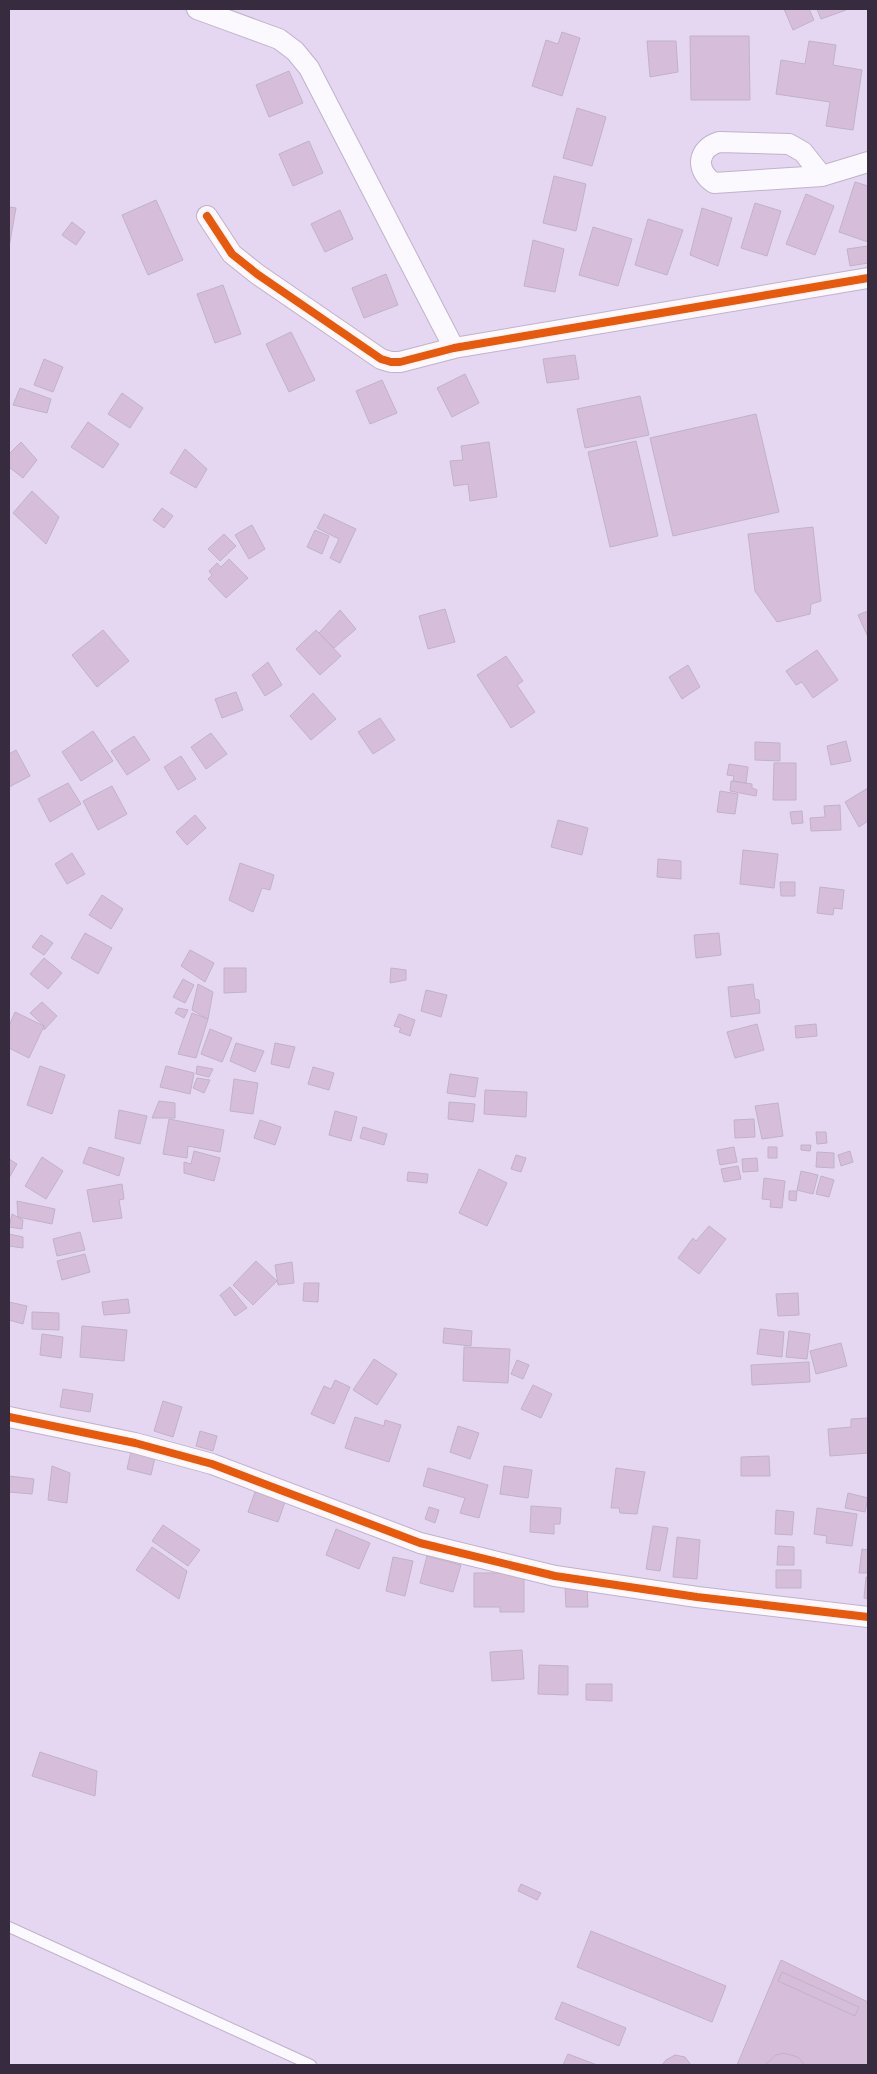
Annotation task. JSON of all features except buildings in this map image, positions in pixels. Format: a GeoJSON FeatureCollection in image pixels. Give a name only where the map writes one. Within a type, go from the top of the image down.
{"type":"FeatureCollection","features":[{"type":"Feature","properties":{"kind":"street"},"geometry":{"type":"LineString","coordinates":[[197,9],[279,39],[295,51],[309,68],[454,348]]}},
{"type":"Feature","properties":{"kind":"street"},"geometry":{"type":"LineString","coordinates":[[822,176],[803,152],[789,144],[718,142],[709,145],[703,152],[701,166],[706,177],[714,183],[822,176],[868,162]]}},
{"type":"Feature","properties":{"kind":"street"},"geometry":{"type":"LineString","coordinates":[[207,216],[232,254],[381,358],[391,362],[400,362],[454,348],[868,278]]}},
{"type":"Feature","properties":{"kind":"street"},"geometry":{"type":"LineString","coordinates":[[9,1416],[135,1443],[212,1464],[420,1543],[555,1576],[698,1597],[868,1617]]}},
{"type":"Feature","properties":{"kind":"lane"},"geometry":{"type":"LineString","coordinates":[[9,1927],[311,2065]]}},
{"type":"Feature","properties":{"kind":"cycle path"},"geometry":{"type":"LineString","coordinates":[[207,216],[232,254],[257,274],[381,359],[391,362],[400,362],[454,348],[868,278]]}},
{"type":"Feature","properties":{"kind":"cycle path"},"geometry":{"type":"LineString","coordinates":[[9,1417],[135,1443],[212,1464],[420,1543],[555,1576],[697,1597],[868,1617]]}}]}
